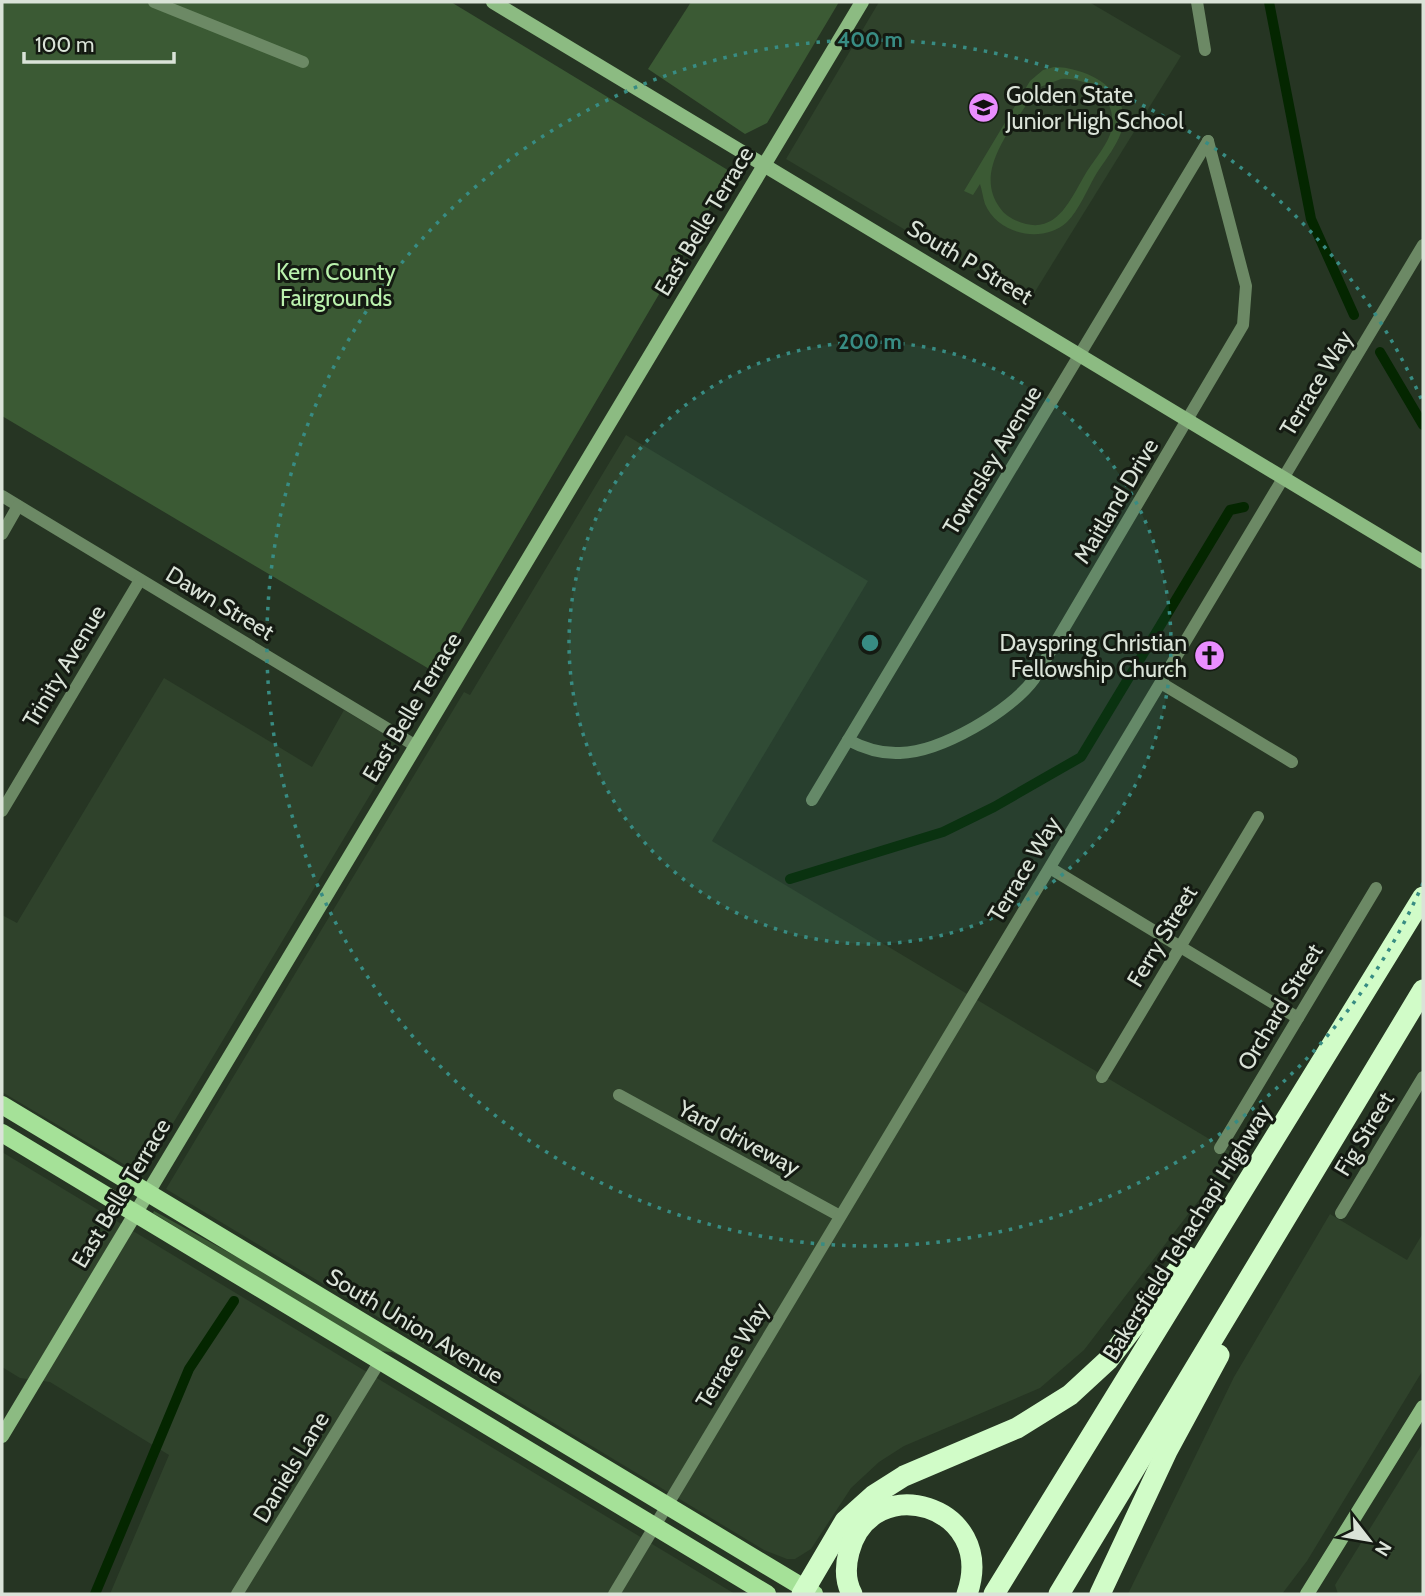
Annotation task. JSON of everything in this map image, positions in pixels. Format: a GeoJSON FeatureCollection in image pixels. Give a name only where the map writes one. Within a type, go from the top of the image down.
{"type":"FeatureCollection","features":[{"type":"Feature","properties":{"kind":"highway","name":"Bakersfield Tehachapi Highway"},"geometry":{"type":"LineString","coordinates":[[994,1594],[1423,897]]}},
{"type":"Feature","properties":{"kind":"highway"},"geometry":{"type":"LineString","coordinates":[[1059,1594],[1423,990]]}},
{"type":"Feature","properties":{"kind":"highway"},"geometry":{"type":"LineString","coordinates":[[806,1592],[845,1521],[874,1494],[904,1476],[1026,1423],[1090,1378],[1125,1340],[1260,1164]]}},
{"type":"Feature","properties":{"kind":"highway"},"geometry":{"type":"LineString","coordinates":[[1100,1594],[1167,1451],[1299,1196]]}},
{"type":"Feature","properties":{"kind":"highway"},"geometry":{"type":"LineString","coordinates":[[852,1594],[846,1572],[855,1536],[862,1526],[882,1512],[916,1504],[929,1507],[948,1517],[967,1541],[972,1568],[967,1594]]}},
{"type":"Feature","properties":{"kind":"main road","name":"South Union Avenue"},"geometry":{"type":"LineString","coordinates":[[2,1105],[494,1402],[661,1516],[767,1594]]}},
{"type":"Feature","properties":{"kind":"main road","name":"South Union Avenue"},"geometry":{"type":"LineString","coordinates":[[2,1133],[380,1361],[661,1516],[806,1592]]}},
{"type":"Feature","properties":{"kind":"main road"},"geometry":{"type":"LineString","coordinates":[[380,1361],[397,1358],[464,1397],[494,1402]]}},
{"type":"Feature","properties":{"kind":"street"},"geometry":{"type":"LineString","coordinates":[[154,2],[303,62]]}},
{"type":"Feature","properties":{"kind":"street","name":"South P Street"},"geometry":{"type":"LineString","coordinates":[[493,2],[1423,562]]}},
{"type":"Feature","properties":{"kind":"street","name":"East Belle Terrace"},"geometry":{"type":"LineString","coordinates":[[2,1436],[862,2]]}},
{"type":"Feature","properties":{"kind":"street"},"geometry":{"type":"LineString","coordinates":[[1197,2],[1205,50]]}},
{"type":"Feature","properties":{"kind":"street","name":"Townsley Avenue"},"geometry":{"type":"LineString","coordinates":[[813,800],[1208,141]]}},
{"type":"Feature","properties":{"kind":"street","name":"Maitland Drive"},"geometry":{"type":"LineString","coordinates":[[848,740],[887,753],[919,751],[1000,713],[1013,704],[1034,679],[1238,339],[1246,311],[1244,275],[1208,141]]}},
{"type":"Feature","properties":{"kind":"street","name":"Terrace Way"},"geometry":{"type":"LineString","coordinates":[[614,1594],[1423,245]]}},
{"type":"Feature","properties":{"kind":"street","name":"Dawn Street"},"geometry":{"type":"LineString","coordinates":[[2,496],[416,746]]}},
{"type":"Feature","properties":{"kind":"street"},"geometry":{"type":"LineString","coordinates":[[2,534],[18,506]]}},
{"type":"Feature","properties":{"kind":"street","name":"Trinity Avenue"},"geometry":{"type":"LineString","coordinates":[[2,811],[140,580]]}},
{"type":"Feature","properties":{"kind":"street"},"geometry":{"type":"LineString","coordinates":[[1161,683],[1292,762]]}},
{"type":"Feature","properties":{"kind":"street","name":"Ferry Street"},"geometry":{"type":"LineString","coordinates":[[1102,1077],[1258,817]]}},
{"type":"Feature","properties":{"kind":"street"},"geometry":{"type":"LineString","coordinates":[[1050,868],[1298,1018]]}},
{"type":"Feature","properties":{"kind":"street","name":"Orchard Street"},"geometry":{"type":"LineString","coordinates":[[1220,1148],[1376,888]]}},
{"type":"Feature","properties":{"kind":"street","name":"Fig Street"},"geometry":{"type":"LineString","coordinates":[[1342,1213],[1420,1091],[1423,1077]]}},
{"type":"Feature","properties":{"kind":"street","name":"Yard driveway"},"geometry":{"type":"LineString","coordinates":[[619,1095],[841,1216]]}},
{"type":"Feature","properties":{"kind":"street","name":"Daniels Lane"},"geometry":{"type":"LineString","coordinates":[[237,1594],[380,1361]]}},
{"type":"Feature","properties":{"kind":"street"},"geometry":{"type":"LineString","coordinates":[[1307,1594],[1419,1422],[1423,1407]]}},
{"type":"Feature","properties":{"kind":"shaded area","name":"Golden State Junior High School"},"geometry":{"type":"Polygon","coordinates":[[[879,2],[1089,2],[1181,56],[1028,303],[786,159],[879,2]]]}},
{"type":"Feature","properties":{"kind":"shaded area"},"geometry":{"type":"Polygon","coordinates":[[[626,435],[868,581],[712,841],[1231,1152],[1209,1187],[1084,1350],[1040,1388],[904,1446],[879,1462],[851,1488],[811,1549],[795,1559],[787,1559],[764,1550],[166,1189],[464,692],[470,695],[626,435]]]}},
{"type":"Feature","properties":{"kind":"shaded area"},"geometry":{"type":"Polygon","coordinates":[[[164,678],[312,767],[344,710],[394,740],[397,750],[142,1175],[2,1092],[2,915],[17,923],[164,678]]]}},
{"type":"Feature","properties":{"kind":"shaded area"},"geometry":{"type":"Polygon","coordinates":[[[2,1152],[735,1594],[110,1594],[169,1455],[50,1382],[20,1378],[2,1367],[2,1152]]]}},
{"type":"Feature","properties":{"kind":"shaded area"},"geometry":{"type":"Polygon","coordinates":[[[1330,1214],[1407,1260],[1423,1233],[1423,1370],[1307,1561],[1282,1594],[1128,1594],[1234,1377],[1330,1214]]]}},
{"type":"Feature","properties":{"kind":"shaded area"},"geometry":{"type":"Polygon","coordinates":[[[1423,1443],[1423,1594],[1338,1594],[1335,1585],[1423,1443]]]}},
{"type":"Feature","properties":{"kind":"green space","name":"Kern County Fairgrounds"},"geometry":{"type":"Polygon","coordinates":[[[2,2],[451,2],[731,172],[436,673],[2,416],[2,2]]]}},
{"type":"Feature","properties":{"kind":"green space"},"geometry":{"type":"Polygon","coordinates":[[[691,2],[839,2],[767,123],[745,134],[648,69],[691,2]]]}},
{"type":"Feature","properties":{"kind":"green space"},"geometry":{"type":"Polygon","coordinates":[[[1066,68],[1102,82],[1119,100],[1123,125],[1115,145],[1067,222],[1046,233],[1022,233],[1010,229],[991,215],[980,184],[973,195],[964,191],[1030,81],[1043,70],[1066,68]],[[1061,79],[1040,87],[1033,94],[999,149],[993,164],[993,194],[1005,214],[1022,223],[1047,223],[1063,210],[1111,133],[1112,116],[1105,98],[1090,85],[1061,79]]]}},
{"type":"Feature","properties":{"kind":"green space"},"geometry":{"type":"Polygon","coordinates":[[[154,1211],[282,1282],[409,1360],[392,1352],[379,1351],[153,1213],[154,1211]]]}},
{"type":"Feature","properties":{"kind":"waterway"},"geometry":{"type":"LineString","coordinates":[[1269,2],[1311,219],[1354,315]]}},
{"type":"Feature","properties":{"kind":"waterway"},"geometry":{"type":"LineString","coordinates":[[1380,352],[1423,425]]}},
{"type":"Feature","properties":{"kind":"waterway"},"geometry":{"type":"LineString","coordinates":[[790,879],[943,832],[994,807],[1081,757],[1230,510],[1244,507]]}},
{"type":"Feature","properties":{"kind":"waterway"},"geometry":{"type":"LineString","coordinates":[[95,1594],[189,1369],[234,1301]]}},
{"type":"Feature","properties":{"kind":"place","name":"Golden State Junior High School"},"geometry":{"type":"Point","coordinates":[983,108]}},
{"type":"Feature","properties":{"kind":"place","name":"Dayspring Christian Fellowship Church"},"geometry":{"type":"Point","coordinates":[1210,656]}}]}
